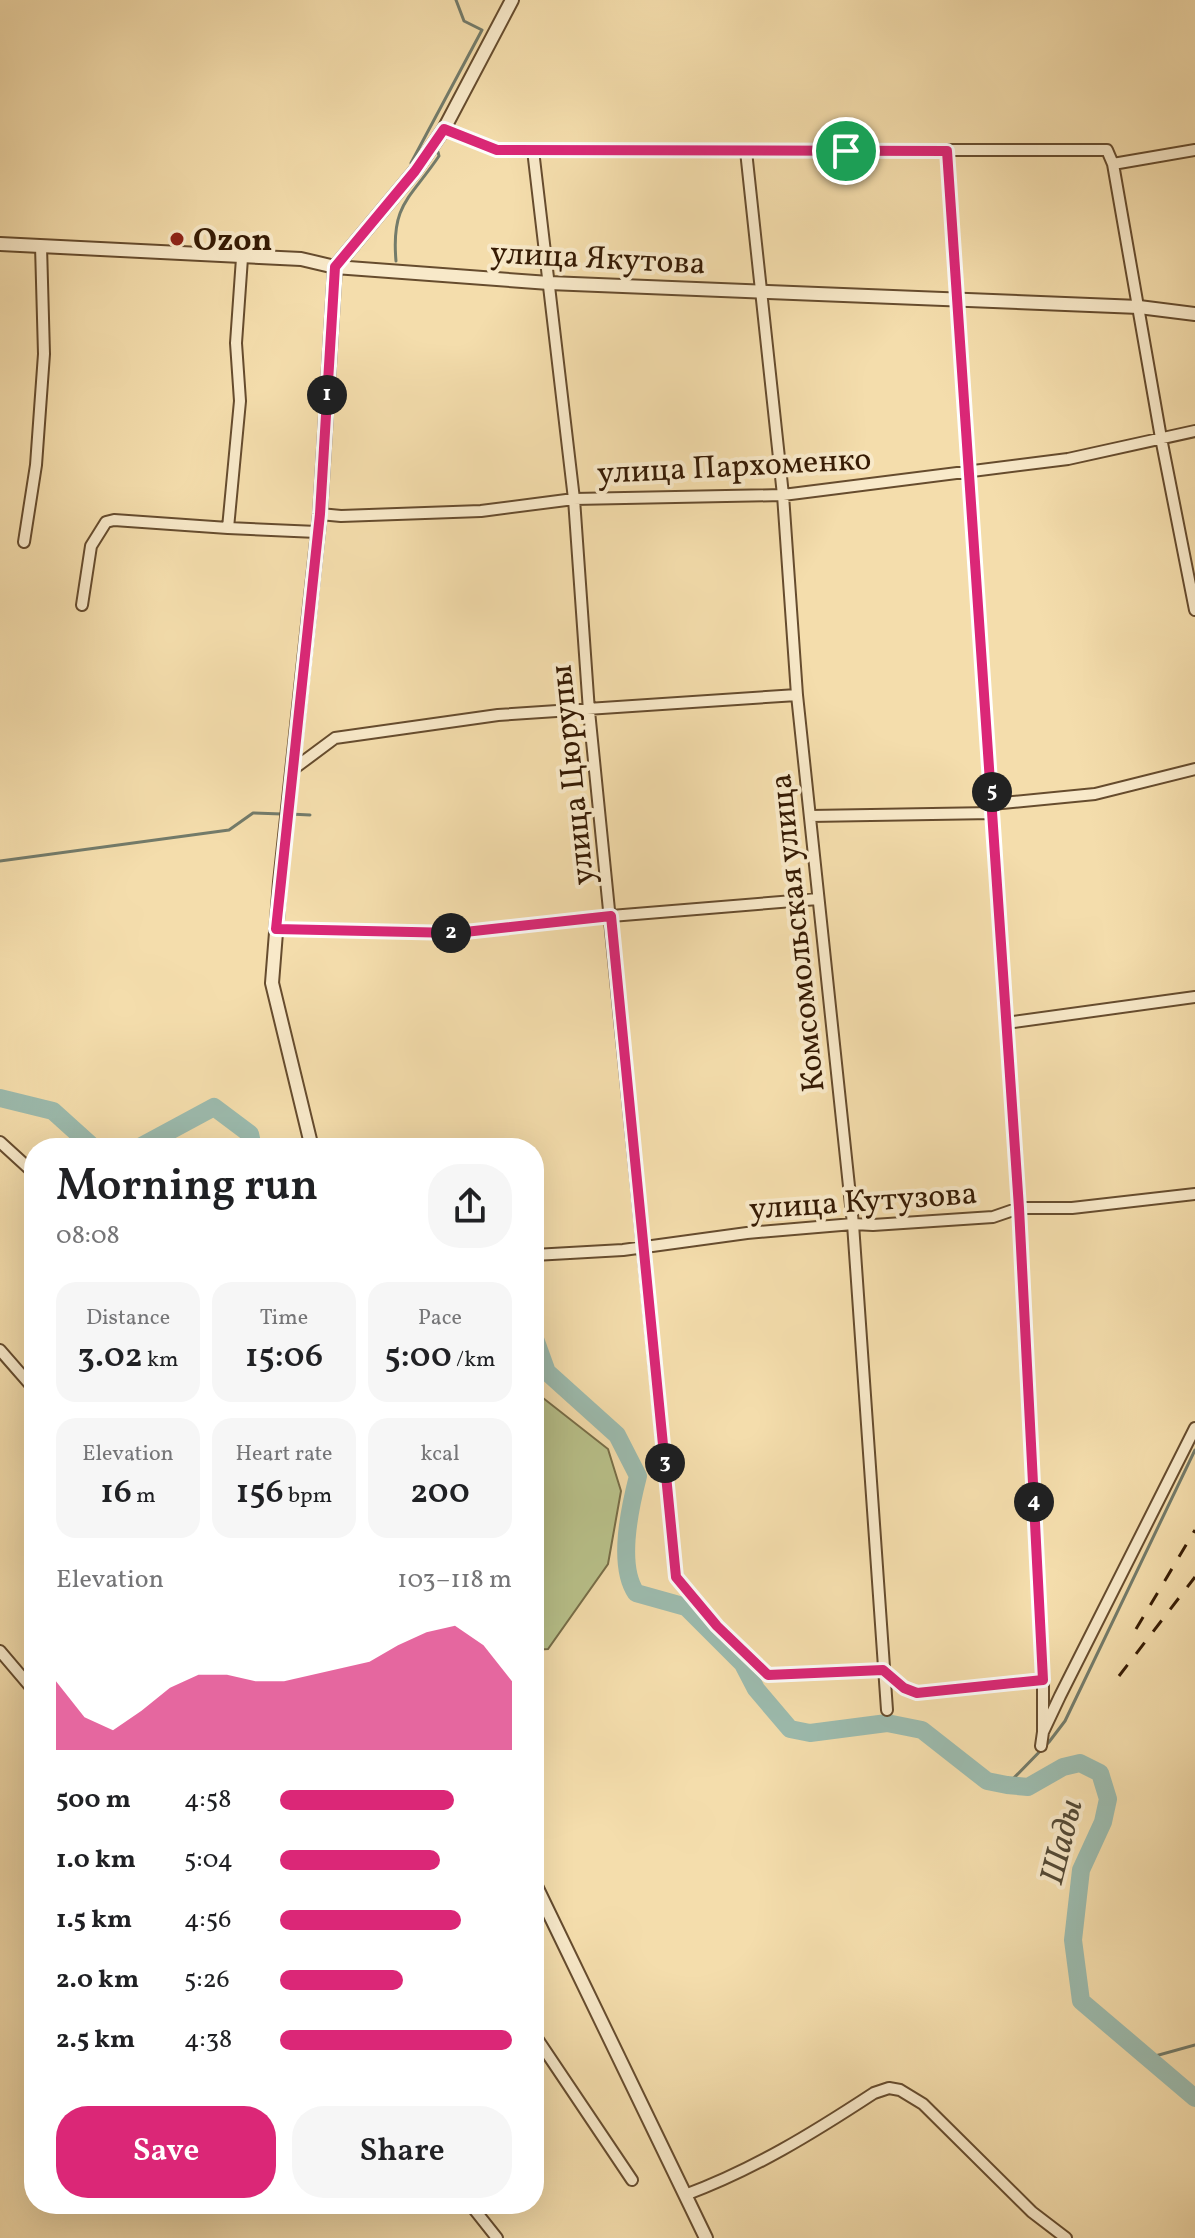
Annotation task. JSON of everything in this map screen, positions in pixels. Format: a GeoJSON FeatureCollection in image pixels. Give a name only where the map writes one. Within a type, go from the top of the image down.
{"type":"FeatureCollection","features":[{"type":"Feature","properties":{"kind":"street"},"geometry":{"type":"LineString","coordinates":[[310,1138],[272,983],[320,514],[335,267],[415,171],[444,129],[512,0]]}},
{"type":"Feature","properties":{"kind":"street"},"geometry":{"type":"LineString","coordinates":[[444,129],[497,150],[1107,150],[1113,164],[1195,610]]}},
{"type":"Feature","properties":{"kind":"street","name":"улица Цюрупы"},"geometry":{"type":"LineString","coordinates":[[533,150],[574,499],[589,711],[676,1577],[717,1626],[768,1675],[883,1670]]}},
{"type":"Feature","properties":{"kind":"street"},"geometry":{"type":"LineString","coordinates":[[1113,164],[1195,150]]}},
{"type":"Feature","properties":{"kind":"street","name":"Комсомольская улица"},"geometry":{"type":"LineString","coordinates":[[746,151],[783,495],[797,695],[853,1224],[887,1710]]}},
{"type":"Feature","properties":{"kind":"street"},"geometry":{"type":"LineString","coordinates":[[947,151],[1019,1208],[1043,1680],[1041,1746]]}},
{"type":"Feature","properties":{"kind":"street","name":"улица Якутова"},"geometry":{"type":"LineString","coordinates":[[0,244],[301,259],[335,267],[549,283],[1139,307],[1195,314]]}},
{"type":"Feature","properties":{"kind":"street"},"geometry":{"type":"LineString","coordinates":[[24,542],[36,465],[44,354],[41,246]]}},
{"type":"Feature","properties":{"kind":"street"},"geometry":{"type":"LineString","coordinates":[[228,528],[240,401],[236,343],[242,258]]}},
{"type":"Feature","properties":{"kind":"street","name":"улица Пархоменко"},"geometry":{"type":"LineString","coordinates":[[320,514],[481,511],[574,499],[783,495],[1068,459],[1195,431]]}},
{"type":"Feature","properties":{"kind":"street"},"geometry":{"type":"LineString","coordinates":[[82,605],[91,546],[106,522],[126,520],[317,532]]}},
{"type":"Feature","properties":{"kind":"street"},"geometry":{"type":"LineString","coordinates":[[292,770],[335,738],[498,715],[797,695]]}},
{"type":"Feature","properties":{"kind":"street"},"geometry":{"type":"LineString","coordinates":[[810,816],[993,808],[1095,794],[1195,769]]}},
{"type":"Feature","properties":{"kind":"street"},"geometry":{"type":"LineString","coordinates":[[276,929],[456,933],[611,916],[818,899]]}},
{"type":"Feature","properties":{"kind":"street"},"geometry":{"type":"LineString","coordinates":[[1006,1023],[1195,997]]}},
{"type":"Feature","properties":{"kind":"street"},"geometry":{"type":"LineString","coordinates":[[0,1142],[24,1164]]}},
{"type":"Feature","properties":{"kind":"street","name":"улица Кутузова"},"geometry":{"type":"LineString","coordinates":[[544,1254],[643,1247],[747,1233],[853,1224],[887,1225],[993,1217],[1019,1208],[1072,1208],[1195,1194]]}},
{"type":"Feature","properties":{"kind":"street"},"geometry":{"type":"LineString","coordinates":[[0,1350],[24,1378]]}},
{"type":"Feature","properties":{"kind":"street"},"geometry":{"type":"LineString","coordinates":[[1043,1732],[1195,1428]]}},
{"type":"Feature","properties":{"kind":"street"},"geometry":{"type":"LineString","coordinates":[[0,1651],[24,1679]]}},
{"type":"Feature","properties":{"kind":"street"},"geometry":{"type":"LineString","coordinates":[[883,1670],[904,1688],[917,1693],[1043,1680]]}},
{"type":"Feature","properties":{"kind":"street"},"geometry":{"type":"LineString","coordinates":[[544,1903],[706,2238]]}},
{"type":"Feature","properties":{"kind":"street"},"geometry":{"type":"LineString","coordinates":[[544,2049],[632,2180]]}},
{"type":"Feature","properties":{"kind":"street"},"geometry":{"type":"LineString","coordinates":[[685,2195],[727,2180],[781,2151],[874,2093],[889,2088],[900,2090],[923,2104],[1032,2212],[1066,2238]]}},
{"type":"Feature","properties":{"kind":"street"},"geometry":{"type":"LineString","coordinates":[[478,2214],[497,2238]]}},
{"type":"Feature","properties":{"kind":"green space"},"geometry":{"type":"Polygon","coordinates":[[[544,1399],[608,1449],[621,1491],[608,1564],[548,1649],[544,1649],[544,1399]]]}},
{"type":"Feature","properties":{"kind":"waterway"},"geometry":{"type":"LineString","coordinates":[[411,163],[482,30],[464,21],[456,0]]}},
{"type":"Feature","properties":{"kind":"waterway"},"geometry":{"type":"LineString","coordinates":[[396,261],[395,242],[400,214],[411,193],[439,156],[438,152]]}},
{"type":"Feature","properties":{"kind":"waterway"},"geometry":{"type":"LineString","coordinates":[[0,861],[229,830],[253,813],[282,814]]}},
{"type":"Feature","properties":{"kind":"waterway"},"geometry":{"type":"LineString","coordinates":[[290,814],[310,815]]}},
{"type":"Feature","properties":{"kind":"waterway","name":"Шады"},"geometry":{"type":"LineString","coordinates":[[0,1098],[53,1111],[83,1138]]}},
{"type":"Feature","properties":{"kind":"waterway","name":"Шады"},"geometry":{"type":"LineString","coordinates":[[157,1138],[214,1107],[250,1134],[251,1138]]}},
{"type":"Feature","properties":{"kind":"waterway","name":"Шады"},"geometry":{"type":"LineString","coordinates":[[544,1364],[547,1372],[617,1435],[638,1476],[626,1552],[630,1581],[636,1593],[686,1607],[743,1664],[756,1689],[790,1729],[810,1733],[887,1723],[922,1730],[987,1781],[1007,1785],[1028,1787],[1063,1767],[1080,1763],[1100,1773],[1108,1799],[1103,1822],[1081,1870],[1073,1940],[1081,2001],[1195,2098]]}},
{"type":"Feature","properties":{"kind":"waterway"},"geometry":{"type":"LineString","coordinates":[[1007,1785],[1065,1721],[1195,1450]]}},
{"type":"Feature","properties":{"kind":"waterway"},"geometry":{"type":"LineString","coordinates":[[1148,2058],[1195,2045]]}},
{"type":"Feature","properties":{"kind":"railway"},"geometry":{"type":"LineString","coordinates":[[1136,1629],[1195,1530]]}},
{"type":"Feature","properties":{"kind":"railway"},"geometry":{"type":"LineString","coordinates":[[1119,1676],[1195,1577]]}},
{"type":"Feature","properties":{"kind":"place","name":"Ozon"},"geometry":{"type":"Point","coordinates":[177,239]}},
{"type":"Feature","properties":{"kind":"route"},"geometry":{"type":"LineString","coordinates":[[444,129],[497,150],[846,151],[947,151],[1019,1208],[1043,1680],[958,1691],[917,1693],[904,1688],[883,1670],[768,1675],[717,1626],[676,1577],[611,916],[456,933],[276,929],[320,514],[335,267],[415,171],[444,129]]}}]}
